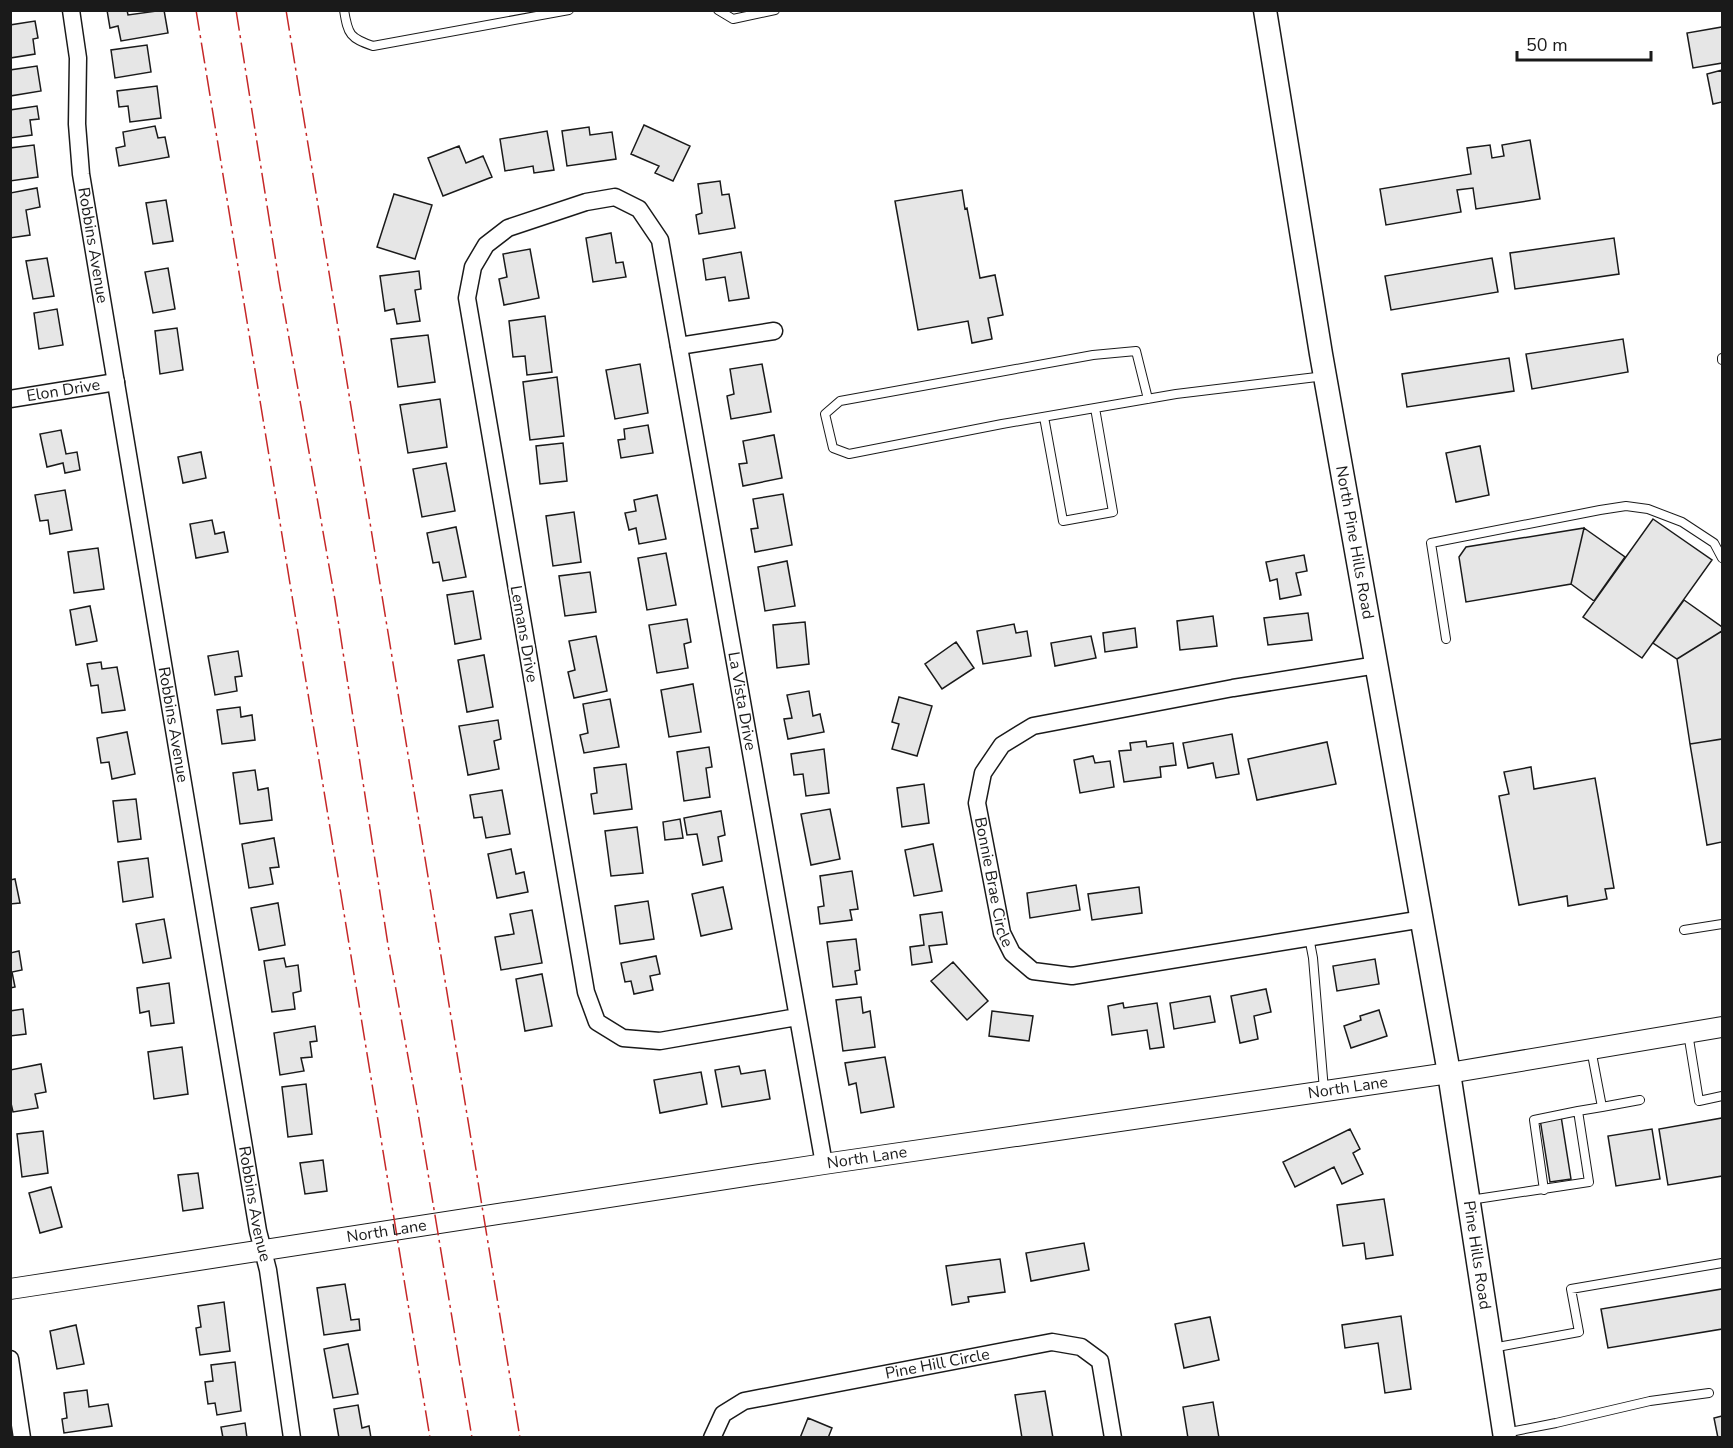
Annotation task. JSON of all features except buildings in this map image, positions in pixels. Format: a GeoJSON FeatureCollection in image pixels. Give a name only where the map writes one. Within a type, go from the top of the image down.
{"type":"FeatureCollection","features":[{"type":"Feature","properties":{"kind":"main road","name":"North Pine Hills Road"},"geometry":{"type":"LineString","coordinates":[[1265,10],[1325,376],[1449,1073]]}},
{"type":"Feature","properties":{"kind":"main road","name":"Pine Hills Road"},"geometry":{"type":"LineString","coordinates":[[1449,1073],[1505,1435]]}},
{"type":"Feature","properties":{"kind":"street","name":"Robbins Avenue"},"geometry":{"type":"LineString","coordinates":[[71,10],[78,58],[77,124],[81,174],[258,1231],[268,1270],[292,1437]]}},
{"type":"Feature","properties":{"kind":"street","name":"Lemans Drive"},"geometry":{"type":"LineString","coordinates":[[660,240],[639,209],[615,197],[586,202],[508,228],[486,245],[473,267],[467,298],[586,992],[597,1022],[623,1038],[660,1041],[797,1017]]}},
{"type":"Feature","properties":{"kind":"street","name":"La Vista Drive"},"geometry":{"type":"LineString","coordinates":[[660,240],[824,1164]]}},
{"type":"Feature","properties":{"kind":"street"},"geometry":{"type":"LineString","coordinates":[[679,346],[774,331]]}},
{"type":"Feature","properties":{"kind":"street","name":"Elon Drive"},"geometry":{"type":"LineString","coordinates":[[10,399],[116,382]]}},
{"type":"Feature","properties":{"kind":"street","name":"Bonnie Brae Circle"},"geometry":{"type":"LineString","coordinates":[[1377,665],[1233,688],[1033,726],[1002,745],[983,773],[977,803],[1002,933],[1012,954],[1033,971],[1072,976],[1422,919]]}},
{"type":"Feature","properties":{"kind":"street","name":"North Lane"},"geometry":{"type":"LineString","coordinates":[[10,1289],[824,1164],[1449,1073],[1722,1027]]}},
{"type":"Feature","properties":{"kind":"street","name":"Pine Hill Circle"},"geometry":{"type":"LineString","coordinates":[[712,1437],[723,1414],[744,1401],[1052,1342],[1081,1347],[1100,1361],[1113,1437]]}},
{"type":"Feature","properties":{"kind":"street"},"geometry":{"type":"LineString","coordinates":[[10,1359],[22,1437]]}},
{"type":"Feature","properties":{"kind":"lane"},"geometry":{"type":"LineString","coordinates":[[344,10],[346,26],[355,40],[373,46],[569,10]]}},
{"type":"Feature","properties":{"kind":"lane"},"geometry":{"type":"LineString","coordinates":[[718,10],[733,19],[775,10]]}},
{"type":"Feature","properties":{"kind":"lane"},"geometry":{"type":"LineString","coordinates":[[1148,399],[1136,351],[1093,355],[840,401],[825,414],[833,448],[849,454],[1148,399],[1325,376]]}},
{"type":"Feature","properties":{"kind":"lane"},"geometry":{"type":"LineString","coordinates":[[1044,417],[1063,521],[1073,520],[1113,512],[1095,408]]}},
{"type":"Feature","properties":{"kind":"lane"},"geometry":{"type":"LineString","coordinates":[[1446,639],[1431,543],[1626,506],[1648,509],[1682,522],[1714,543],[1722,558]]}},
{"type":"Feature","properties":{"kind":"lane"},"geometry":{"type":"LineString","coordinates":[[1684,930],[1722,924]]}},
{"type":"Feature","properties":{"kind":"lane"},"geometry":{"type":"LineString","coordinates":[[1309,937],[1324,1090]]}},
{"type":"Feature","properties":{"kind":"lane"},"geometry":{"type":"LineString","coordinates":[[1688,1033],[1699,1101],[1722,1096]]}},
{"type":"Feature","properties":{"kind":"lane"},"geometry":{"type":"LineString","coordinates":[[1591,1049],[1602,1107]]}},
{"type":"Feature","properties":{"kind":"lane"},"geometry":{"type":"LineString","coordinates":[[1544,1190],[1534,1120],[1640,1100]]}},
{"type":"Feature","properties":{"kind":"lane"},"geometry":{"type":"LineString","coordinates":[[1469,1200],[1588,1182],[1578,1111]]}},
{"type":"Feature","properties":{"kind":"lane"},"geometry":{"type":"LineString","coordinates":[[1492,1348],[1579,1332],[1572,1289],[1722,1263]]}},
{"type":"Feature","properties":{"kind":"lane"},"geometry":{"type":"LineString","coordinates":[[1505,1435],[1650,1401],[1709,1393]]}},
{"type":"Feature","properties":{"kind":"power"},"geometry":{"type":"LineString","coordinates":[[196,10],[430,1438]]}},
{"type":"Feature","properties":{"kind":"power"},"geometry":{"type":"LineString","coordinates":[[236,10],[279,281],[335,600],[388,945],[472,1438]]}},
{"type":"Feature","properties":{"kind":"power"},"geometry":{"type":"LineString","coordinates":[[286,10],[520,1438]]}}]}
